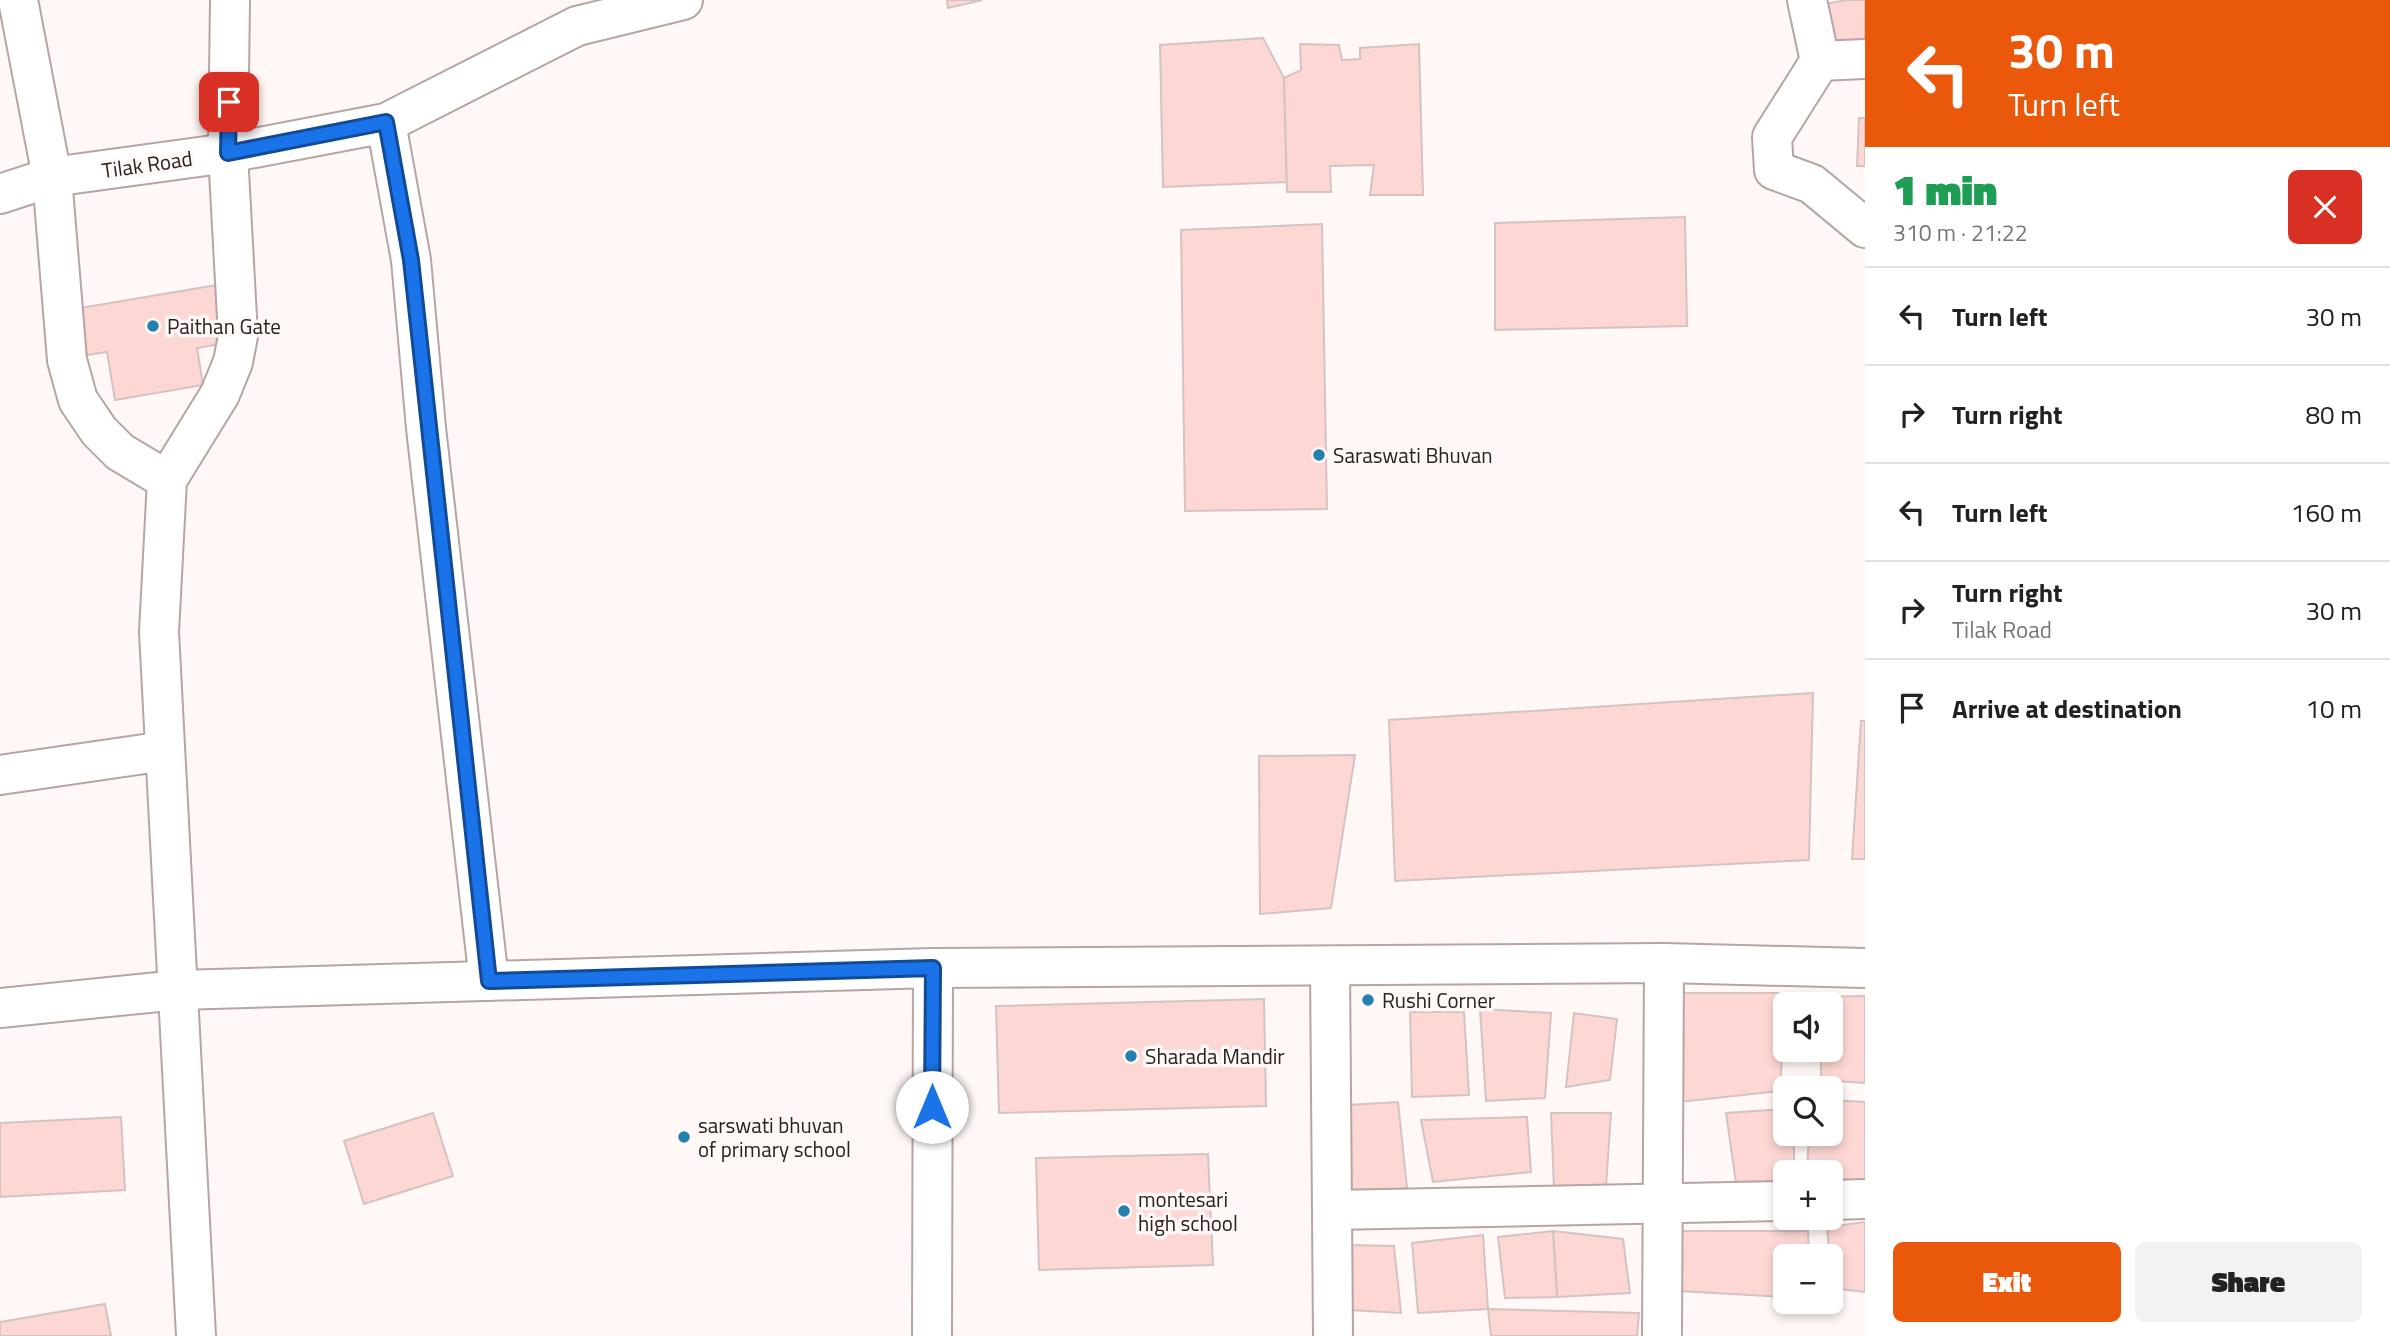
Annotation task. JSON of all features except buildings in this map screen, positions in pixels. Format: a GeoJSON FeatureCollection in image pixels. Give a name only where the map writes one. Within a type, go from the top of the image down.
{"type":"FeatureCollection","features":[{"type":"Feature","properties":{"kind":"street"},"geometry":{"type":"LineString","coordinates":[[18,0],[52,177],[67,360],[78,400],[99,431],[120,452],[167,480]]}},
{"type":"Feature","properties":{"kind":"street"},"geometry":{"type":"LineString","coordinates":[[196,1336],[159,632],[167,480],[220,394],[233,362],[238,336],[228,153],[230,0]]}},
{"type":"Feature","properties":{"kind":"street","name":"Tilak Road"},"geometry":{"type":"LineString","coordinates":[[0,194],[52,177],[228,153],[386,122],[577,26],[683,0]]}},
{"type":"Feature","properties":{"kind":"street"},"geometry":{"type":"LineString","coordinates":[[1807,0],[1820,61],[1772,137],[1774,170],[1812,184],[1865,228]]}},
{"type":"Feature","properties":{"kind":"street"},"geometry":{"type":"LineString","coordinates":[[1820,61],[1865,60]]}},
{"type":"Feature","properties":{"kind":"street"},"geometry":{"type":"LineString","coordinates":[[386,122],[411,260],[489,981]]}},
{"type":"Feature","properties":{"kind":"street"},"geometry":{"type":"LineString","coordinates":[[0,775],[165,751]]}},
{"type":"Feature","properties":{"kind":"street"},"geometry":{"type":"LineString","coordinates":[[0,1007],[178,990],[933,968],[1664,963],[1865,968]]}},
{"type":"Feature","properties":{"kind":"street"},"geometry":{"type":"LineString","coordinates":[[1662,1336],[1664,963]]}},
{"type":"Feature","properties":{"kind":"street"},"geometry":{"type":"LineString","coordinates":[[1330,967],[1333,1336]]}},
{"type":"Feature","properties":{"kind":"street"},"geometry":{"type":"LineString","coordinates":[[932,1336],[933,968]]}},
{"type":"Feature","properties":{"kind":"street"},"geometry":{"type":"LineString","coordinates":[[1843,1200],[1865,1199]]}},
{"type":"Feature","properties":{"kind":"street"},"geometry":{"type":"LineString","coordinates":[[1332,1210],[1773,1201]]}},
{"type":"Feature","properties":{"kind":"place","name":"Paithan Gate"},"geometry":{"type":"Point","coordinates":[153,326]}},
{"type":"Feature","properties":{"kind":"place","name":"Saraswati Bhuvan"},"geometry":{"type":"Point","coordinates":[1319,455]}},
{"type":"Feature","properties":{"kind":"place","name":"Rushi Corner"},"geometry":{"type":"Point","coordinates":[1368,1000]}},
{"type":"Feature","properties":{"kind":"place","name":"Sharada Mandir"},"geometry":{"type":"Point","coordinates":[1131,1056]}},
{"type":"Feature","properties":{"kind":"place","name":"sarswati bhuvan of primary school"},"geometry":{"type":"Point","coordinates":[684,1137]}},
{"type":"Feature","properties":{"kind":"place","name":"montesari high school"},"geometry":{"type":"Point","coordinates":[1124,1211]}},
{"type":"Feature","properties":{"kind":"route"},"geometry":{"type":"LineString","coordinates":[[229,102],[228,153],[386,122],[411,260],[426,428],[448,601],[489,981],[933,968],[932,1107]]}}]}
